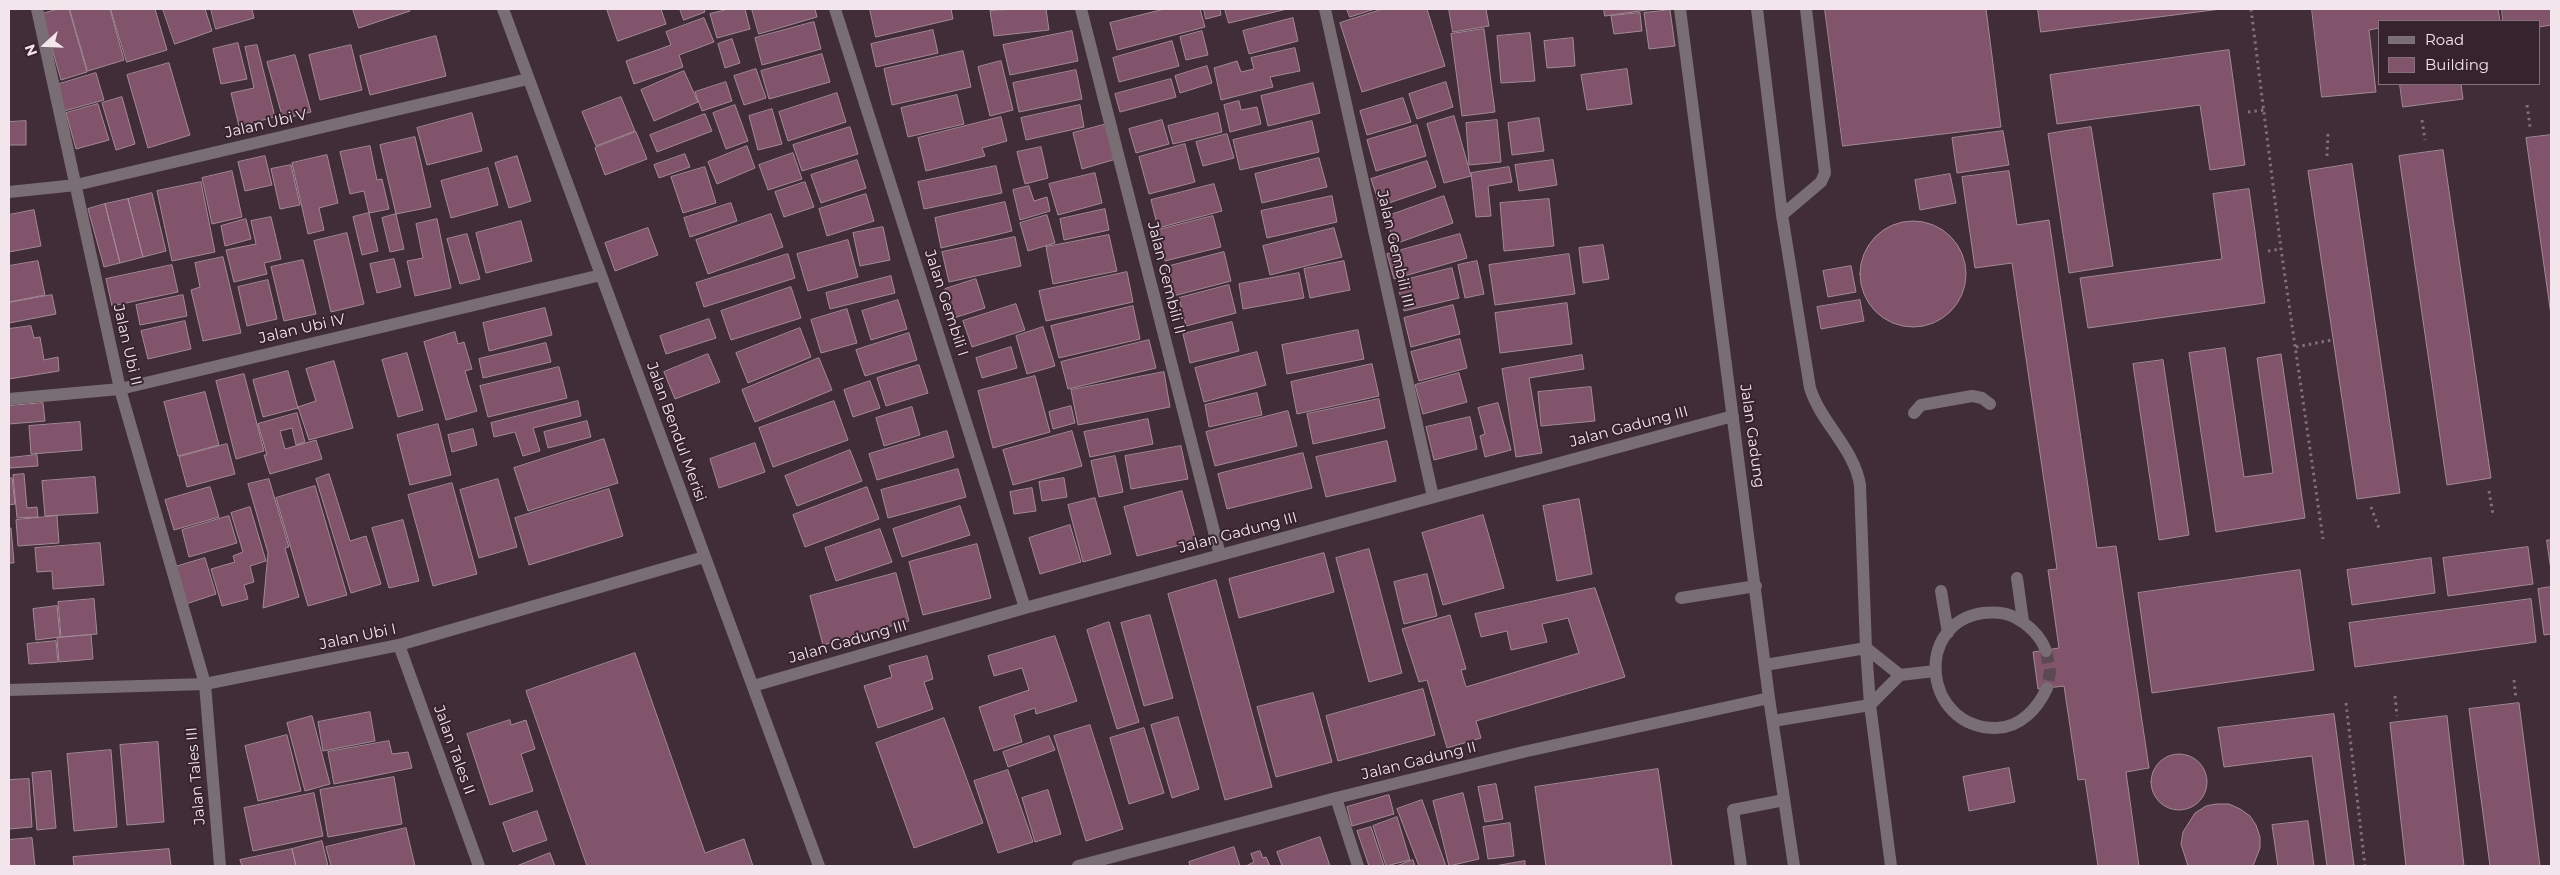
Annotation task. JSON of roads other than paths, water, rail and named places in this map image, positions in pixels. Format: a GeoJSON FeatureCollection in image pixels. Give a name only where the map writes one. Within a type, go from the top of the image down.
{"type":"FeatureCollection","features":[{"type":"Feature","properties":{"kind":"street","name":"Jalan Ubi II"},"geometry":{"type":"LineString","coordinates":[[37,9],[120,389],[205,684]]}},
{"type":"Feature","properties":{"kind":"street","name":"Jalan Bendul Merisi"},"geometry":{"type":"LineString","coordinates":[[502,9],[819,866]]}},
{"type":"Feature","properties":{"kind":"street","name":"Jalan Gembili I"},"geometry":{"type":"LineString","coordinates":[[836,9],[1025,608]]}},
{"type":"Feature","properties":{"kind":"street","name":"Jalan Gembili II"},"geometry":{"type":"LineString","coordinates":[[1081,9],[1220,555]]}},
{"type":"Feature","properties":{"kind":"street","name":"Jalan Gembili III"},"geometry":{"type":"LineString","coordinates":[[1325,9],[1433,497]]}},
{"type":"Feature","properties":{"kind":"street","name":"Jalan Gadung"},"geometry":{"type":"LineString","coordinates":[[1680,9],[1765,665],[1794,866]]}},
{"type":"Feature","properties":{"kind":"street"},"geometry":{"type":"LineString","coordinates":[[1757,9],[1782,215],[1810,388],[1819,410],[1851,457],[1858,471],[1870,706],[1891,866]]}},
{"type":"Feature","properties":{"kind":"street"},"geometry":{"type":"LineString","coordinates":[[1782,215],[1820,182],[1825,173],[1806,9]]}},
{"type":"Feature","properties":{"kind":"street","name":"Jalan Ubi V"},"geometry":{"type":"LineString","coordinates":[[9,192],[76,185],[528,79]]}},
{"type":"Feature","properties":{"kind":"street","name":"Jalan Ubi IV"},"geometry":{"type":"LineString","coordinates":[[9,399],[120,389],[601,275]]}},
{"type":"Feature","properties":{"kind":"street"},"geometry":{"type":"LineString","coordinates":[[1914,413],[1921,405],[1972,396],[1982,398],[1990,404]]}},
{"type":"Feature","properties":{"kind":"street","name":"Jalan Gadung III"},"geometry":{"type":"LineString","coordinates":[[752,686],[1025,608],[1733,416]]}},
{"type":"Feature","properties":{"kind":"street","name":"Jalan Ubi I"},"geometry":{"type":"LineString","coordinates":[[9,690],[205,684],[399,646],[704,557]]}},
{"type":"Feature","properties":{"kind":"street"},"geometry":{"type":"LineString","coordinates":[[2017,578],[2023,621]]}},
{"type":"Feature","properties":{"kind":"street"},"geometry":{"type":"LineString","coordinates":[[1681,598],[1756,586]]}},
{"type":"Feature","properties":{"kind":"street"},"geometry":{"type":"LineString","coordinates":[[1941,591],[1948,633]]}},
{"type":"Feature","properties":{"kind":"street"},"geometry":{"type":"LineString","coordinates":[[2046,651],[2034,631],[2023,621],[2008,614],[1991,612],[1975,614],[1960,622],[1948,633],[1939,648],[1935,680],[1941,697],[1952,711],[1966,721],[1983,728],[2000,728],[2017,722],[2032,712],[2041,701],[2047,688]]}},
{"type":"Feature","properties":{"kind":"street","name":"Jalan Tales II"},"geometry":{"type":"LineString","coordinates":[[399,646],[479,866]]}},
{"type":"Feature","properties":{"kind":"street"},"geometry":{"type":"LineString","coordinates":[[1765,665],[1866,648],[1900,675]]}},
{"type":"Feature","properties":{"kind":"street"},"geometry":{"type":"LineString","coordinates":[[1773,721],[1870,706],[1900,675],[1935,671]]}},
{"type":"Feature","properties":{"kind":"street","name":"Jalan Tales III"},"geometry":{"type":"LineString","coordinates":[[205,684],[220,866]]}},
{"type":"Feature","properties":{"kind":"street","name":"Jalan Gadung II"},"geometry":{"type":"LineString","coordinates":[[1078,866],[1336,798],[1532,750],[1770,698]]}},
{"type":"Feature","properties":{"kind":"street"},"geometry":{"type":"LineString","coordinates":[[1336,798],[1358,866]]}},
{"type":"Feature","properties":{"kind":"street"},"geometry":{"type":"LineString","coordinates":[[1741,866],[1733,810],[1784,800]]}},
{"type":"Feature","properties":{"kind":"street"},"geometry":{"type":"LineString","coordinates":[[1127,854],[1131,866]]}},
{"type":"Feature","properties":{"kind":"tunnel"},"geometry":{"type":"LineString","coordinates":[[2046,651],[2050,672],[2047,688]]}}]}
